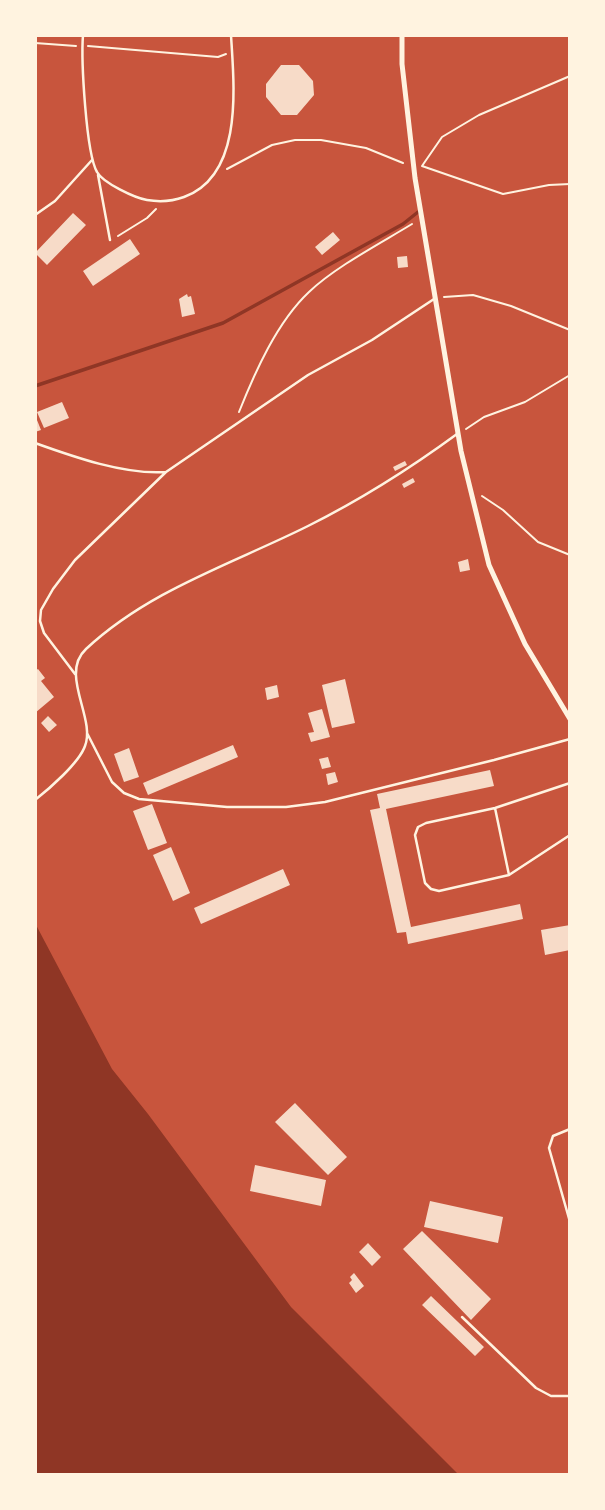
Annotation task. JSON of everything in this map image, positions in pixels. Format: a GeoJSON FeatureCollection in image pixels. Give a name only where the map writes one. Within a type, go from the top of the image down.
{"type":"FeatureCollection","features":[{"type":"Feature","properties":{"kind":"street"},"geometry":{"type":"LineString","coordinates":[[402,35],[402,64],[422,218],[458,434],[489,565],[525,644],[570,719]]}},
{"type":"Feature","properties":{"kind":"lane"},"geometry":{"type":"LineString","coordinates":[[83,35],[83,80],[92,160],[98,175],[110,240]]}},
{"type":"Feature","properties":{"kind":"lane"},"geometry":{"type":"LineString","coordinates":[[98,175],[135,196],[164,201],[191,194],[213,176],[222,163],[233,108],[230,35]]}},
{"type":"Feature","properties":{"kind":"lane"},"geometry":{"type":"LineString","coordinates":[[35,215],[55,201],[92,160]]}},
{"type":"Feature","properties":{"kind":"lane"},"geometry":{"type":"LineString","coordinates":[[76,676],[44,633],[40,621],[41,610],[53,589],[75,560],[166,472],[308,374],[372,341],[437,298]]}},
{"type":"Feature","properties":{"kind":"lane"},"geometry":{"type":"LineString","coordinates":[[35,800],[54,785],[86,746],[87,733],[76,676],[83,652],[127,615],[172,589],[310,525],[424,459],[458,434]]}},
{"type":"Feature","properties":{"kind":"lane"},"geometry":{"type":"LineString","coordinates":[[35,443],[145,474],[166,472]]}},
{"type":"Feature","properties":{"kind":"lane"},"geometry":{"type":"LineString","coordinates":[[87,733],[112,782],[124,793],[139,799],[227,807],[286,807],[324,802],[494,761],[570,739]]}},
{"type":"Feature","properties":{"kind":"lane"},"geometry":{"type":"LineString","coordinates":[[570,783],[495,808],[426,822],[418,827],[415,835],[425,883],[431,889],[439,891],[509,875],[570,835]]}},
{"type":"Feature","properties":{"kind":"lane"},"geometry":{"type":"LineString","coordinates":[[495,808],[509,875]]}},
{"type":"Feature","properties":{"kind":"lane"},"geometry":{"type":"LineString","coordinates":[[570,1129],[553,1136],[549,1148],[570,1222]]}},
{"type":"Feature","properties":{"kind":"lane"},"geometry":{"type":"LineString","coordinates":[[462,1317],[536,1388],[551,1396],[570,1396]]}},
{"type":"Feature","properties":{"kind":"path"},"geometry":{"type":"LineString","coordinates":[[35,43],[218,57],[232,52]]}},
{"type":"Feature","properties":{"kind":"path"},"geometry":{"type":"LineString","coordinates":[[570,76],[479,115],[442,137],[421,166],[503,194],[570,184]]}},
{"type":"Feature","properties":{"kind":"path"},"geometry":{"type":"LineString","coordinates":[[213,176],[272,145],[295,140],[321,140],[366,148],[414,166]]}},
{"type":"Feature","properties":{"kind":"path"},"geometry":{"type":"LineString","coordinates":[[110,240],[147,218],[164,201]]}},
{"type":"Feature","properties":{"kind":"path"},"geometry":{"type":"LineString","coordinates":[[234,424],[265,353],[309,292],[326,278],[422,218]]}},
{"type":"Feature","properties":{"kind":"path"},"geometry":{"type":"LineString","coordinates":[[437,298],[473,295],[521,310],[570,330]]}},
{"type":"Feature","properties":{"kind":"path"},"geometry":{"type":"LineString","coordinates":[[458,434],[484,416],[525,402],[570,375]]}},
{"type":"Feature","properties":{"kind":"path"},"geometry":{"type":"LineString","coordinates":[[470,487],[503,510],[538,542],[570,555]]}},
{"type":"Feature","properties":{"kind":"shaded area"},"geometry":{"type":"Polygon","coordinates":[[[35,923],[112,1069],[291,1307],[459,1475],[35,1475],[35,923]]]}},
{"type":"Feature","properties":{"kind":"building"},"geometry":{"type":"Polygon","coordinates":[[[281,65],[299,65],[313,81],[314,95],[297,115],[281,115],[266,97],[266,84],[281,65]]]}},
{"type":"Feature","properties":{"kind":"building"},"geometry":{"type":"Polygon","coordinates":[[[73,213],[86,225],[47,265],[35,253],[73,213]]]}},
{"type":"Feature","properties":{"kind":"building"},"geometry":{"type":"Polygon","coordinates":[[[333,232],[340,240],[322,255],[315,247],[333,232]]]}},
{"type":"Feature","properties":{"kind":"building"},"geometry":{"type":"Polygon","coordinates":[[[130,239],[140,254],[93,286],[83,271],[130,239]]]}},
{"type":"Feature","properties":{"kind":"building"},"geometry":{"type":"Polygon","coordinates":[[[407,256],[408,267],[398,268],[397,257],[407,256]]]}},
{"type":"Feature","properties":{"kind":"building"},"geometry":{"type":"Polygon","coordinates":[[[187,294],[188,297],[191,296],[195,314],[182,317],[179,299],[187,294]]]}},
{"type":"Feature","properties":{"kind":"building"},"geometry":{"type":"Polygon","coordinates":[[[62,402],[69,418],[44,428],[37,412],[62,402]]]}},
{"type":"Feature","properties":{"kind":"building"},"geometry":{"type":"Polygon","coordinates":[[[35,415],[41,430],[35,432],[35,415]]]}},
{"type":"Feature","properties":{"kind":"building"},"geometry":{"type":"Polygon","coordinates":[[[405,461],[407,465],[395,471],[393,467],[405,461]]]}},
{"type":"Feature","properties":{"kind":"building"},"geometry":{"type":"Polygon","coordinates":[[[413,478],[415,482],[404,488],[402,484],[413,478]]]}},
{"type":"Feature","properties":{"kind":"building"},"geometry":{"type":"Polygon","coordinates":[[[468,559],[470,570],[460,572],[458,562],[468,559]]]}},
{"type":"Feature","properties":{"kind":"building"},"geometry":{"type":"Polygon","coordinates":[[[38,669],[45,678],[41,681],[54,697],[35,713],[35,671],[38,669]]]}},
{"type":"Feature","properties":{"kind":"building"},"geometry":{"type":"Polygon","coordinates":[[[345,679],[355,723],[332,728],[322,685],[345,679]]]}},
{"type":"Feature","properties":{"kind":"building"},"geometry":{"type":"Polygon","coordinates":[[[277,685],[279,697],[267,700],[265,688],[277,685]]]}},
{"type":"Feature","properties":{"kind":"building"},"geometry":{"type":"Polygon","coordinates":[[[322,709],[330,737],[311,742],[308,733],[314,732],[308,713],[322,709]]]}},
{"type":"Feature","properties":{"kind":"building"},"geometry":{"type":"Polygon","coordinates":[[[48,716],[57,725],[49,732],[41,723],[48,716]]]}},
{"type":"Feature","properties":{"kind":"building"},"geometry":{"type":"Polygon","coordinates":[[[233,745],[238,757],[148,795],[143,783],[233,745]]]}},
{"type":"Feature","properties":{"kind":"building"},"geometry":{"type":"Polygon","coordinates":[[[129,748],[139,777],[124,782],[114,754],[129,748]]]}},
{"type":"Feature","properties":{"kind":"building"},"geometry":{"type":"Polygon","coordinates":[[[328,757],[331,767],[322,769],[319,759],[328,757]]]}},
{"type":"Feature","properties":{"kind":"building"},"geometry":{"type":"Polygon","coordinates":[[[490,770],[494,786],[386,809],[411,927],[520,904],[523,919],[408,944],[406,932],[397,933],[370,810],[380,808],[377,794],[490,770]]]}},
{"type":"Feature","properties":{"kind":"building"},"geometry":{"type":"Polygon","coordinates":[[[335,772],[338,782],[328,785],[326,774],[335,772]]]}},
{"type":"Feature","properties":{"kind":"building"},"geometry":{"type":"Polygon","coordinates":[[[152,804],[167,843],[148,850],[133,811],[152,804]]]}},
{"type":"Feature","properties":{"kind":"building"},"geometry":{"type":"Polygon","coordinates":[[[171,847],[190,893],[173,901],[153,855],[171,847]]]}},
{"type":"Feature","properties":{"kind":"building"},"geometry":{"type":"Polygon","coordinates":[[[283,869],[290,885],[201,924],[194,908],[283,869]]]}},
{"type":"Feature","properties":{"kind":"building"},"geometry":{"type":"Polygon","coordinates":[[[570,925],[570,950],[545,955],[541,930],[570,925]]]}},
{"type":"Feature","properties":{"kind":"building"},"geometry":{"type":"Polygon","coordinates":[[[295,1103],[347,1157],[328,1175],[275,1122],[295,1103]]]}},
{"type":"Feature","properties":{"kind":"building"},"geometry":{"type":"Polygon","coordinates":[[[255,1165],[326,1180],[321,1206],[250,1191],[255,1165]]]}},
{"type":"Feature","properties":{"kind":"building"},"geometry":{"type":"Polygon","coordinates":[[[430,1201],[503,1217],[498,1243],[424,1227],[430,1201]]]}},
{"type":"Feature","properties":{"kind":"building"},"geometry":{"type":"Polygon","coordinates":[[[422,1231],[491,1299],[471,1320],[403,1249],[422,1231]]]}},
{"type":"Feature","properties":{"kind":"building"},"geometry":{"type":"Polygon","coordinates":[[[368,1243],[381,1257],[372,1266],[359,1252],[368,1243]]]}},
{"type":"Feature","properties":{"kind":"building"},"geometry":{"type":"Polygon","coordinates":[[[354,1273],[364,1286],[356,1293],[349,1283],[354,1273]]]}},
{"type":"Feature","properties":{"kind":"building"},"geometry":{"type":"Polygon","coordinates":[[[431,1296],[484,1347],[475,1356],[422,1305],[431,1296]]]}},
{"type":"Feature","properties":{"kind":"waterway"},"geometry":{"type":"LineString","coordinates":[[35,386],[223,323],[403,224],[418,212]]}}]}
